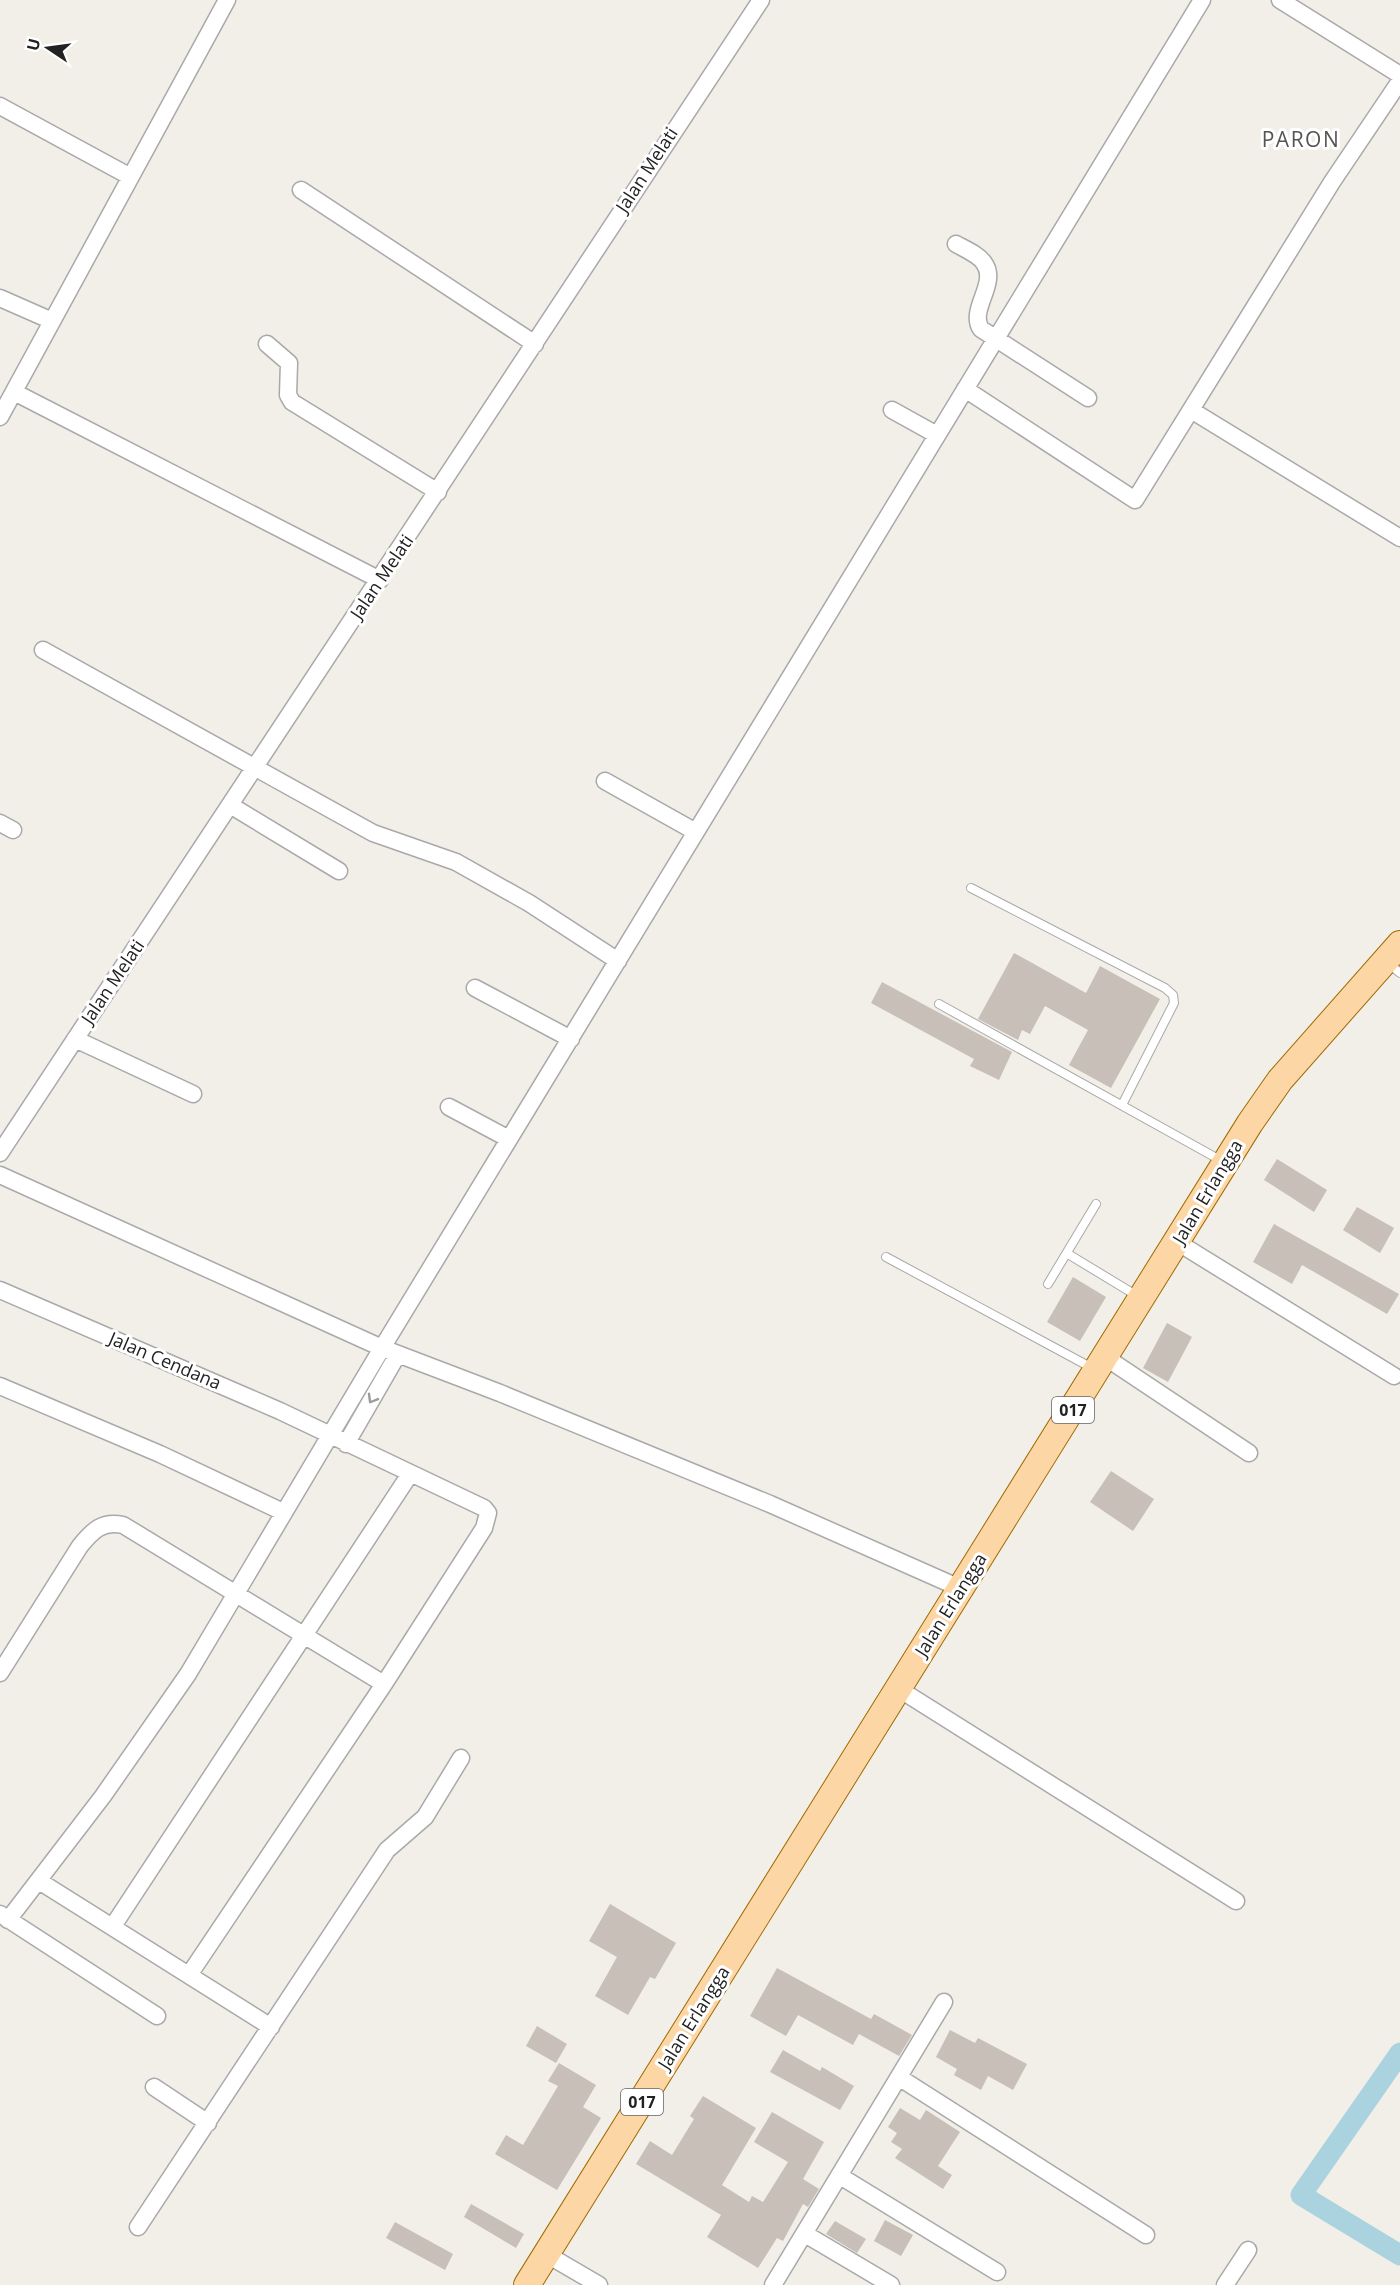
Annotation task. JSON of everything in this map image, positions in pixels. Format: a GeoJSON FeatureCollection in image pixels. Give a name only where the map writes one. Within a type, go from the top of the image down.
{"type":"FeatureCollection","features":[{"type":"Feature","properties":{"kind":"main road","name":"Jalan Erlangga"},"geometry":{"type":"LineString","coordinates":[[527,2285],[1225,1163],[1280,1080],[1395,959]]}},
{"type":"Feature","properties":{"kind":"street"},"geometry":{"type":"LineString","coordinates":[[0,417],[50,320],[227,0]]}},
{"type":"Feature","properties":{"kind":"street","name":"Jalan Melati"},"geometry":{"type":"LineString","coordinates":[[0,1153],[438,492],[677,124],[761,0]]}},
{"type":"Feature","properties":{"kind":"street"},"geometry":{"type":"LineString","coordinates":[[346,1444],[390,1351],[510,1139],[1202,0]]}},
{"type":"Feature","properties":{"kind":"street"},"geometry":{"type":"LineString","coordinates":[[1280,0],[1400,75]]}},
{"type":"Feature","properties":{"kind":"street"},"geometry":{"type":"LineString","coordinates":[[965,389],[1135,500],[1332,182],[1400,81]]}},
{"type":"Feature","properties":{"kind":"street"},"geometry":{"type":"LineString","coordinates":[[0,106],[129,176]]}},
{"type":"Feature","properties":{"kind":"street"},"geometry":{"type":"LineString","coordinates":[[301,190],[535,344]]}},
{"type":"Feature","properties":{"kind":"street"},"geometry":{"type":"LineString","coordinates":[[956,244],[983,261],[987,269],[987,284],[978,324],[1088,398]]}},
{"type":"Feature","properties":{"kind":"street"},"geometry":{"type":"LineString","coordinates":[[0,298],[50,320]]}},
{"type":"Feature","properties":{"kind":"street"},"geometry":{"type":"LineString","coordinates":[[267,344],[289,363],[288,395],[292,402],[438,492]]}},
{"type":"Feature","properties":{"kind":"street"},"geometry":{"type":"LineString","coordinates":[[14,392],[380,580]]}},
{"type":"Feature","properties":{"kind":"street"},"geometry":{"type":"LineString","coordinates":[[892,410],[937,435]]}},
{"type":"Feature","properties":{"kind":"street"},"geometry":{"type":"LineString","coordinates":[[1191,410],[1400,538]]}},
{"type":"Feature","properties":{"kind":"street"},"geometry":{"type":"LineString","coordinates":[[42,650],[373,833],[456,862],[529,903],[618,961]]}},
{"type":"Feature","properties":{"kind":"street"},"geometry":{"type":"LineString","coordinates":[[605,781],[696,832]]}},
{"type":"Feature","properties":{"kind":"street"},"geometry":{"type":"LineString","coordinates":[[230,805],[339,871]]}},
{"type":"Feature","properties":{"kind":"street"},"geometry":{"type":"LineString","coordinates":[[475,988],[571,1039]]}},
{"type":"Feature","properties":{"kind":"street"},"geometry":{"type":"LineString","coordinates":[[75,1039],[193,1094]]}},
{"type":"Feature","properties":{"kind":"street"},"geometry":{"type":"LineString","coordinates":[[449,1107],[510,1139]]}},
{"type":"Feature","properties":{"kind":"street"},"geometry":{"type":"LineString","coordinates":[[0,1175],[390,1351],[500,1393],[759,1499],[962,1589]]}},
{"type":"Feature","properties":{"kind":"street"},"geometry":{"type":"LineString","coordinates":[[1177,1242],[1394,1376]]}},
{"type":"Feature","properties":{"kind":"street","name":"Jalan Cendana"},"geometry":{"type":"LineString","coordinates":[[0,1290],[280,1411],[484,1508],[488,1520],[384,1684]]}},
{"type":"Feature","properties":{"kind":"street"},"geometry":{"type":"LineString","coordinates":[[157,2016],[4,1917],[39,1881],[103,1796],[188,1674],[238,1594],[283,1512],[330,1436],[390,1351]]}},
{"type":"Feature","properties":{"kind":"street"},"geometry":{"type":"LineString","coordinates":[[1101,1364],[1249,1453]]}},
{"type":"Feature","properties":{"kind":"street"},"geometry":{"type":"LineString","coordinates":[[0,1386],[160,1454],[283,1512]]}},
{"type":"Feature","properties":{"kind":"street"},"geometry":{"type":"LineString","coordinates":[[113,1926],[410,1474]]}},
{"type":"Feature","properties":{"kind":"street"},"geometry":{"type":"LineString","coordinates":[[0,1673],[80,1546],[94,1528],[110,1522],[123,1525],[384,1684],[189,1975]]}},
{"type":"Feature","properties":{"kind":"street"},"geometry":{"type":"LineString","coordinates":[[899,1689],[1236,1901]]}},
{"type":"Feature","properties":{"kind":"street"},"geometry":{"type":"LineString","coordinates":[[138,2227],[387,1850],[424,1817],[461,1758]]}},
{"type":"Feature","properties":{"kind":"street"},"geometry":{"type":"LineString","coordinates":[[39,1881],[272,2027]]}},
{"type":"Feature","properties":{"kind":"street"},"geometry":{"type":"LineString","coordinates":[[773,2285],[944,2002]]}},
{"type":"Feature","properties":{"kind":"street"},"geometry":{"type":"LineString","coordinates":[[900,2078],[1146,2235]]}},
{"type":"Feature","properties":{"kind":"street"},"geometry":{"type":"LineString","coordinates":[[154,2087],[208,2123]]}},
{"type":"Feature","properties":{"kind":"street"},"geometry":{"type":"LineString","coordinates":[[840,2176],[997,2272]]}},
{"type":"Feature","properties":{"kind":"street"},"geometry":{"type":"LineString","coordinates":[[805,2234],[891,2285]]}},
{"type":"Feature","properties":{"kind":"street"},"geometry":{"type":"LineString","coordinates":[[1225,2285],[1248,2250]]}},
{"type":"Feature","properties":{"kind":"street"},"geometry":{"type":"LineString","coordinates":[[546,2254],[599,2285]]}},
{"type":"Feature","properties":{"kind":"lane"},"geometry":{"type":"LineString","coordinates":[[971,888],[1165,988],[1173,995],[1174,1003],[1122,1105]]}},
{"type":"Feature","properties":{"kind":"lane"},"geometry":{"type":"LineString","coordinates":[[939,1004],[1225,1163]]}},
{"type":"Feature","properties":{"kind":"lane"},"geometry":{"type":"LineString","coordinates":[[1048,1284],[1096,1204]]}},
{"type":"Feature","properties":{"kind":"lane"},"geometry":{"type":"LineString","coordinates":[[1068,1254],[1142,1299]]}},
{"type":"Feature","properties":{"kind":"lane"},"geometry":{"type":"LineString","coordinates":[[886,1257],[1101,1364]]}},
{"type":"Feature","properties":{"kind":"building"},"geometry":{"type":"Polygon","coordinates":[[[1014,953],[1086,993],[1100,966],[1160,999],[1111,1088],[1069,1065],[1088,1030],[1045,1006],[1030,1034],[1022,1030],[1018,1040],[978,1019],[1014,953]]]}},
{"type":"Feature","properties":{"kind":"building"},"geometry":{"type":"Polygon","coordinates":[[[882,982],[1012,1052],[999,1080],[970,1066],[974,1059],[871,1003],[882,982]]]}},
{"type":"Feature","properties":{"kind":"building"},"geometry":{"type":"Polygon","coordinates":[[[1277,1159],[1327,1190],[1314,1212],[1264,1180],[1277,1159]]]}},
{"type":"Feature","properties":{"kind":"building"},"geometry":{"type":"Polygon","coordinates":[[[1357,1207],[1394,1228],[1380,1253],[1343,1230],[1357,1207]]]}},
{"type":"Feature","properties":{"kind":"building"},"geometry":{"type":"Polygon","coordinates":[[[1274,1224],[1399,1294],[1387,1314],[1302,1265],[1292,1284],[1253,1262],[1274,1224]]]}},
{"type":"Feature","properties":{"kind":"building"},"geometry":{"type":"Polygon","coordinates":[[[1073,1277],[1106,1297],[1080,1341],[1047,1322],[1073,1277]]]}},
{"type":"Feature","properties":{"kind":"building"},"geometry":{"type":"Polygon","coordinates":[[[1167,1323],[1192,1337],[1168,1382],[1143,1368],[1167,1323]]]}},
{"type":"Feature","properties":{"kind":"building"},"geometry":{"type":"Polygon","coordinates":[[[1111,1471],[1154,1499],[1133,1531],[1090,1502],[1111,1471]]]}},
{"type":"Feature","properties":{"kind":"building"},"geometry":{"type":"Polygon","coordinates":[[[610,1904],[676,1943],[655,1979],[650,1977],[628,2015],[595,1996],[617,1957],[589,1941],[610,1904]]]}},
{"type":"Feature","properties":{"kind":"building"},"geometry":{"type":"Polygon","coordinates":[[[777,1968],[871,2019],[874,2014],[912,2035],[899,2056],[859,2034],[853,2045],[798,2015],[786,2036],[750,2016],[777,1968]]]}},
{"type":"Feature","properties":{"kind":"building"},"geometry":{"type":"Polygon","coordinates":[[[537,2026],[567,2044],[556,2063],[526,2046],[537,2026]]]}},
{"type":"Feature","properties":{"kind":"building"},"geometry":{"type":"Polygon","coordinates":[[[950,2030],[975,2043],[978,2038],[1027,2064],[1013,2090],[988,2076],[981,2090],[954,2075],[957,2069],[936,2057],[950,2030]]]}},
{"type":"Feature","properties":{"kind":"building"},"geometry":{"type":"Polygon","coordinates":[[[783,2050],[820,2071],[822,2067],[854,2086],[840,2110],[770,2072],[783,2050]]]}},
{"type":"Feature","properties":{"kind":"building"},"geometry":{"type":"Polygon","coordinates":[[[559,2063],[596,2085],[583,2107],[601,2118],[557,2190],[495,2154],[506,2135],[523,2145],[558,2086],[548,2081],[559,2063]]]}},
{"type":"Feature","properties":{"kind":"building"},"geometry":{"type":"Polygon","coordinates":[[[703,2096],[756,2128],[722,2185],[749,2202],[752,2196],[763,2202],[788,2162],[754,2142],[772,2112],[824,2142],[803,2179],[819,2189],[808,2207],[803,2204],[783,2241],[777,2238],[758,2268],[707,2237],[721,2215],[636,2164],[650,2141],[672,2155],[694,2119],[690,2116],[703,2096]]]}},
{"type":"Feature","properties":{"kind":"building"},"geometry":{"type":"Polygon","coordinates":[[[900,2108],[920,2120],[926,2110],[960,2132],[938,2166],[952,2175],[943,2189],[895,2158],[902,2149],[891,2142],[897,2133],[888,2127],[900,2108]]]}},
{"type":"Feature","properties":{"kind":"building"},"geometry":{"type":"Polygon","coordinates":[[[471,2204],[524,2234],[516,2248],[464,2217],[471,2204]]]}},
{"type":"Feature","properties":{"kind":"building"},"geometry":{"type":"Polygon","coordinates":[[[885,2220],[913,2235],[901,2256],[874,2241],[885,2220]]]}},
{"type":"Feature","properties":{"kind":"building"},"geometry":{"type":"Polygon","coordinates":[[[835,2221],[866,2239],[857,2253],[826,2234],[835,2221]]]}},
{"type":"Feature","properties":{"kind":"building"},"geometry":{"type":"Polygon","coordinates":[[[395,2222],[453,2254],[445,2270],[386,2238],[395,2222]]]}},
{"type":"Feature","properties":{"kind":"waterway"},"geometry":{"type":"LineString","coordinates":[[1400,2053],[1301,2195],[1400,2255]]}},
{"type":"Feature","properties":{"kind":"district","name":"PARON"},"geometry":{"type":"Point","coordinates":[1301,140]}}]}
